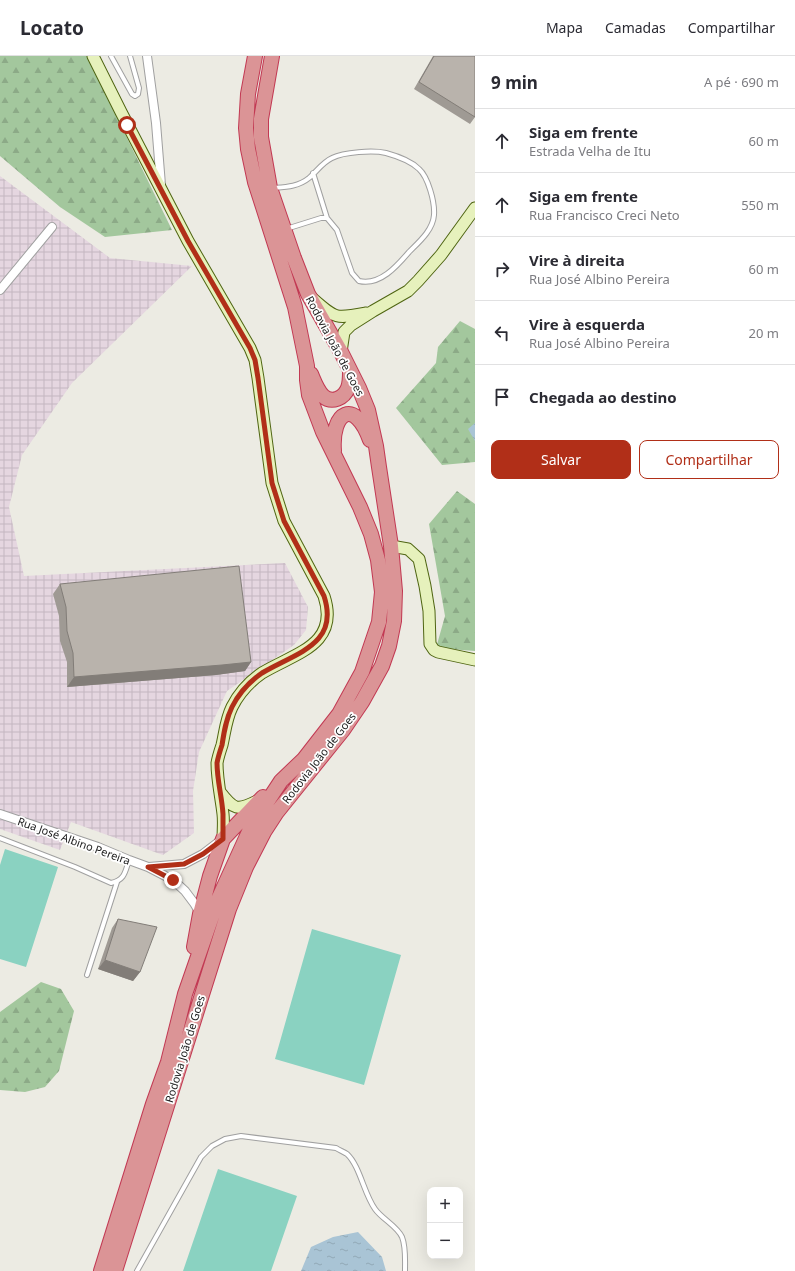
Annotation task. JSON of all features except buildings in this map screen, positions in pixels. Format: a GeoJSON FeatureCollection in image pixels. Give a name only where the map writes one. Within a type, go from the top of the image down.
{"type":"FeatureCollection","features":[{"type":"Feature","properties":{"kind":"highway","name":"Rodovia João de Goes"},"geometry":{"type":"LineString","coordinates":[[101,1271],[153,1104],[168,1062],[185,994],[217,902],[252,825],[281,781],[304,760],[339,714],[362,672],[379,622],[382,592],[378,560],[371,534],[360,507],[323,432],[310,395],[307,380],[307,366],[295,307],[255,182],[248,149],[246,128],[248,94],[255,56]]}},
{"type":"Feature","properties":{"kind":"highway","name":"Rodovia João de Goes"},"geometry":{"type":"LineString","coordinates":[[115,1271],[229,909],[246,866],[264,832],[277,812],[343,730],[362,702],[382,666],[389,646],[394,621],[395,591],[391,546],[376,446],[368,410],[341,352],[308,294],[270,188],[261,137],[261,120],[272,56]]}},
{"type":"Feature","properties":{"kind":"highway"},"geometry":{"type":"LineString","coordinates":[[307,366],[319,392],[324,397],[332,400],[338,399],[348,389],[350,372]]}},
{"type":"Feature","properties":{"kind":"highway"},"geometry":{"type":"LineString","coordinates":[[335,456],[334,430],[342,417],[347,414],[352,414],[362,425],[369,438],[379,467]]}},
{"type":"Feature","properties":{"kind":"highway"},"geometry":{"type":"LineString","coordinates":[[185,994],[200,914],[210,876],[223,839],[261,798],[281,781]]}},
{"type":"Feature","properties":{"kind":"main road"},"geometry":{"type":"LineString","coordinates":[[93,56],[188,241],[250,348],[255,360],[258,378],[272,483],[284,521],[324,596],[328,607],[328,618],[325,630],[321,637],[310,647],[261,674],[241,691],[232,708],[225,727],[217,762],[223,815],[223,839]]}},
{"type":"Feature","properties":{"kind":"main road"},"geometry":{"type":"LineString","coordinates":[[341,352],[344,332],[351,325],[408,291],[441,255],[475,208]]}},
{"type":"Feature","properties":{"kind":"main road"},"geometry":{"type":"LineString","coordinates":[[308,294],[330,313],[337,317],[373,311]]}},
{"type":"Feature","properties":{"kind":"main road"},"geometry":{"type":"LineString","coordinates":[[391,546],[408,549],[419,559],[429,611],[430,644],[432,648],[438,652],[475,660]]}},
{"type":"Feature","properties":{"kind":"main road"},"geometry":{"type":"LineString","coordinates":[[220,792],[230,805],[238,808],[246,806],[261,798]]}},
{"type":"Feature","properties":{"kind":"street"},"geometry":{"type":"LineString","coordinates":[[147,56],[156,123],[161,190]]}},
{"type":"Feature","properties":{"kind":"street"},"geometry":{"type":"LineString","coordinates":[[0,290],[52,227]]}},
{"type":"Feature","properties":{"kind":"street","name":"Rua José Albino Pereira"},"geometry":{"type":"LineString","coordinates":[[0,814],[98,847],[148,867],[173,880],[190,897],[200,914]]}},
{"type":"Feature","properties":{"kind":"street","name":"Rua José Albino Pereira"},"geometry":{"type":"LineString","coordinates":[[148,867],[184,864],[203,854],[223,839]]}},
{"type":"Feature","properties":{"kind":"lane"},"geometry":{"type":"LineString","coordinates":[[111,56],[132,94],[135,96],[138,94],[139,88],[130,56]]}},
{"type":"Feature","properties":{"kind":"lane"},"geometry":{"type":"LineString","coordinates":[[270,188],[293,186],[308,179],[313,174],[326,161],[334,157],[353,153],[386,153],[405,160],[416,166],[421,171],[430,191],[434,215],[430,226],[425,235],[394,269],[377,279],[363,282],[358,281],[352,273],[337,230],[328,218],[313,174]]}},
{"type":"Feature","properties":{"kind":"lane"},"geometry":{"type":"LineString","coordinates":[[284,229],[314,219],[328,218]]}},
{"type":"Feature","properties":{"kind":"lane"},"geometry":{"type":"LineString","coordinates":[[0,838],[75,867],[111,883],[117,882],[124,877],[129,860]]}},
{"type":"Feature","properties":{"kind":"lane"},"geometry":{"type":"LineString","coordinates":[[87,975],[117,882]]}},
{"type":"Feature","properties":{"kind":"lane"},"geometry":{"type":"LineString","coordinates":[[138,1271],[201,1157],[212,1146],[225,1139],[241,1136],[336,1148],[347,1154],[354,1165],[366,1194],[374,1208],[396,1229],[402,1237],[406,1271]]}},
{"type":"Feature","properties":{"kind":"shaded area"},"geometry":{"type":"Polygon","coordinates":[[[0,176],[110,258],[192,266],[72,383],[22,455],[9,507],[24,576],[285,563],[308,607],[306,630],[294,645],[227,691],[199,752],[193,791],[194,833],[163,855],[71,822],[60,850],[0,829],[0,176]]]}},
{"type":"Feature","properties":{"kind":"shaded area"},"geometry":{"type":"Polygon","coordinates":[[[5,849],[58,867],[26,967],[0,959],[0,865],[5,849]]]}},
{"type":"Feature","properties":{"kind":"shaded area"},"geometry":{"type":"Polygon","coordinates":[[[312,929],[401,955],[364,1085],[275,1059],[312,929]]]}},
{"type":"Feature","properties":{"kind":"shaded area"},"geometry":{"type":"Polygon","coordinates":[[[218,1169],[297,1196],[271,1271],[183,1271],[218,1169]]]}},
{"type":"Feature","properties":{"kind":"green space"},"geometry":{"type":"Polygon","coordinates":[[[0,56],[87,56],[172,230],[105,237],[60,207],[0,156],[0,56]]]}},
{"type":"Feature","properties":{"kind":"green space"},"geometry":{"type":"Polygon","coordinates":[[[460,321],[475,329],[475,462],[442,465],[396,408],[436,363],[438,347],[460,321]]]}},
{"type":"Feature","properties":{"kind":"green space"},"geometry":{"type":"Polygon","coordinates":[[[457,491],[475,504],[475,651],[436,648],[445,616],[429,524],[457,491]]]}},
{"type":"Feature","properties":{"kind":"green space"},"geometry":{"type":"Polygon","coordinates":[[[41,982],[61,989],[74,1011],[59,1071],[45,1087],[25,1092],[0,1090],[0,1012],[41,982]]]}},
{"type":"Feature","properties":{"kind":"water"},"geometry":{"type":"Polygon","coordinates":[[[475,423],[475,441],[468,429],[475,423]]]}},
{"type":"Feature","properties":{"kind":"water"},"geometry":{"type":"Polygon","coordinates":[[[358,1232],[382,1257],[386,1271],[301,1271],[311,1247],[333,1237],[358,1232]]]}},
{"type":"Feature","properties":{"kind":"route"},"geometry":{"type":"LineString","coordinates":[[127,125],[188,241],[250,348],[255,360],[258,378],[272,483],[284,521],[324,596],[328,607],[328,618],[325,630],[321,637],[310,647],[261,674],[241,691],[232,708],[225,727],[217,762],[223,815],[223,839],[203,854],[184,864],[148,867],[173,880]]}}]}
